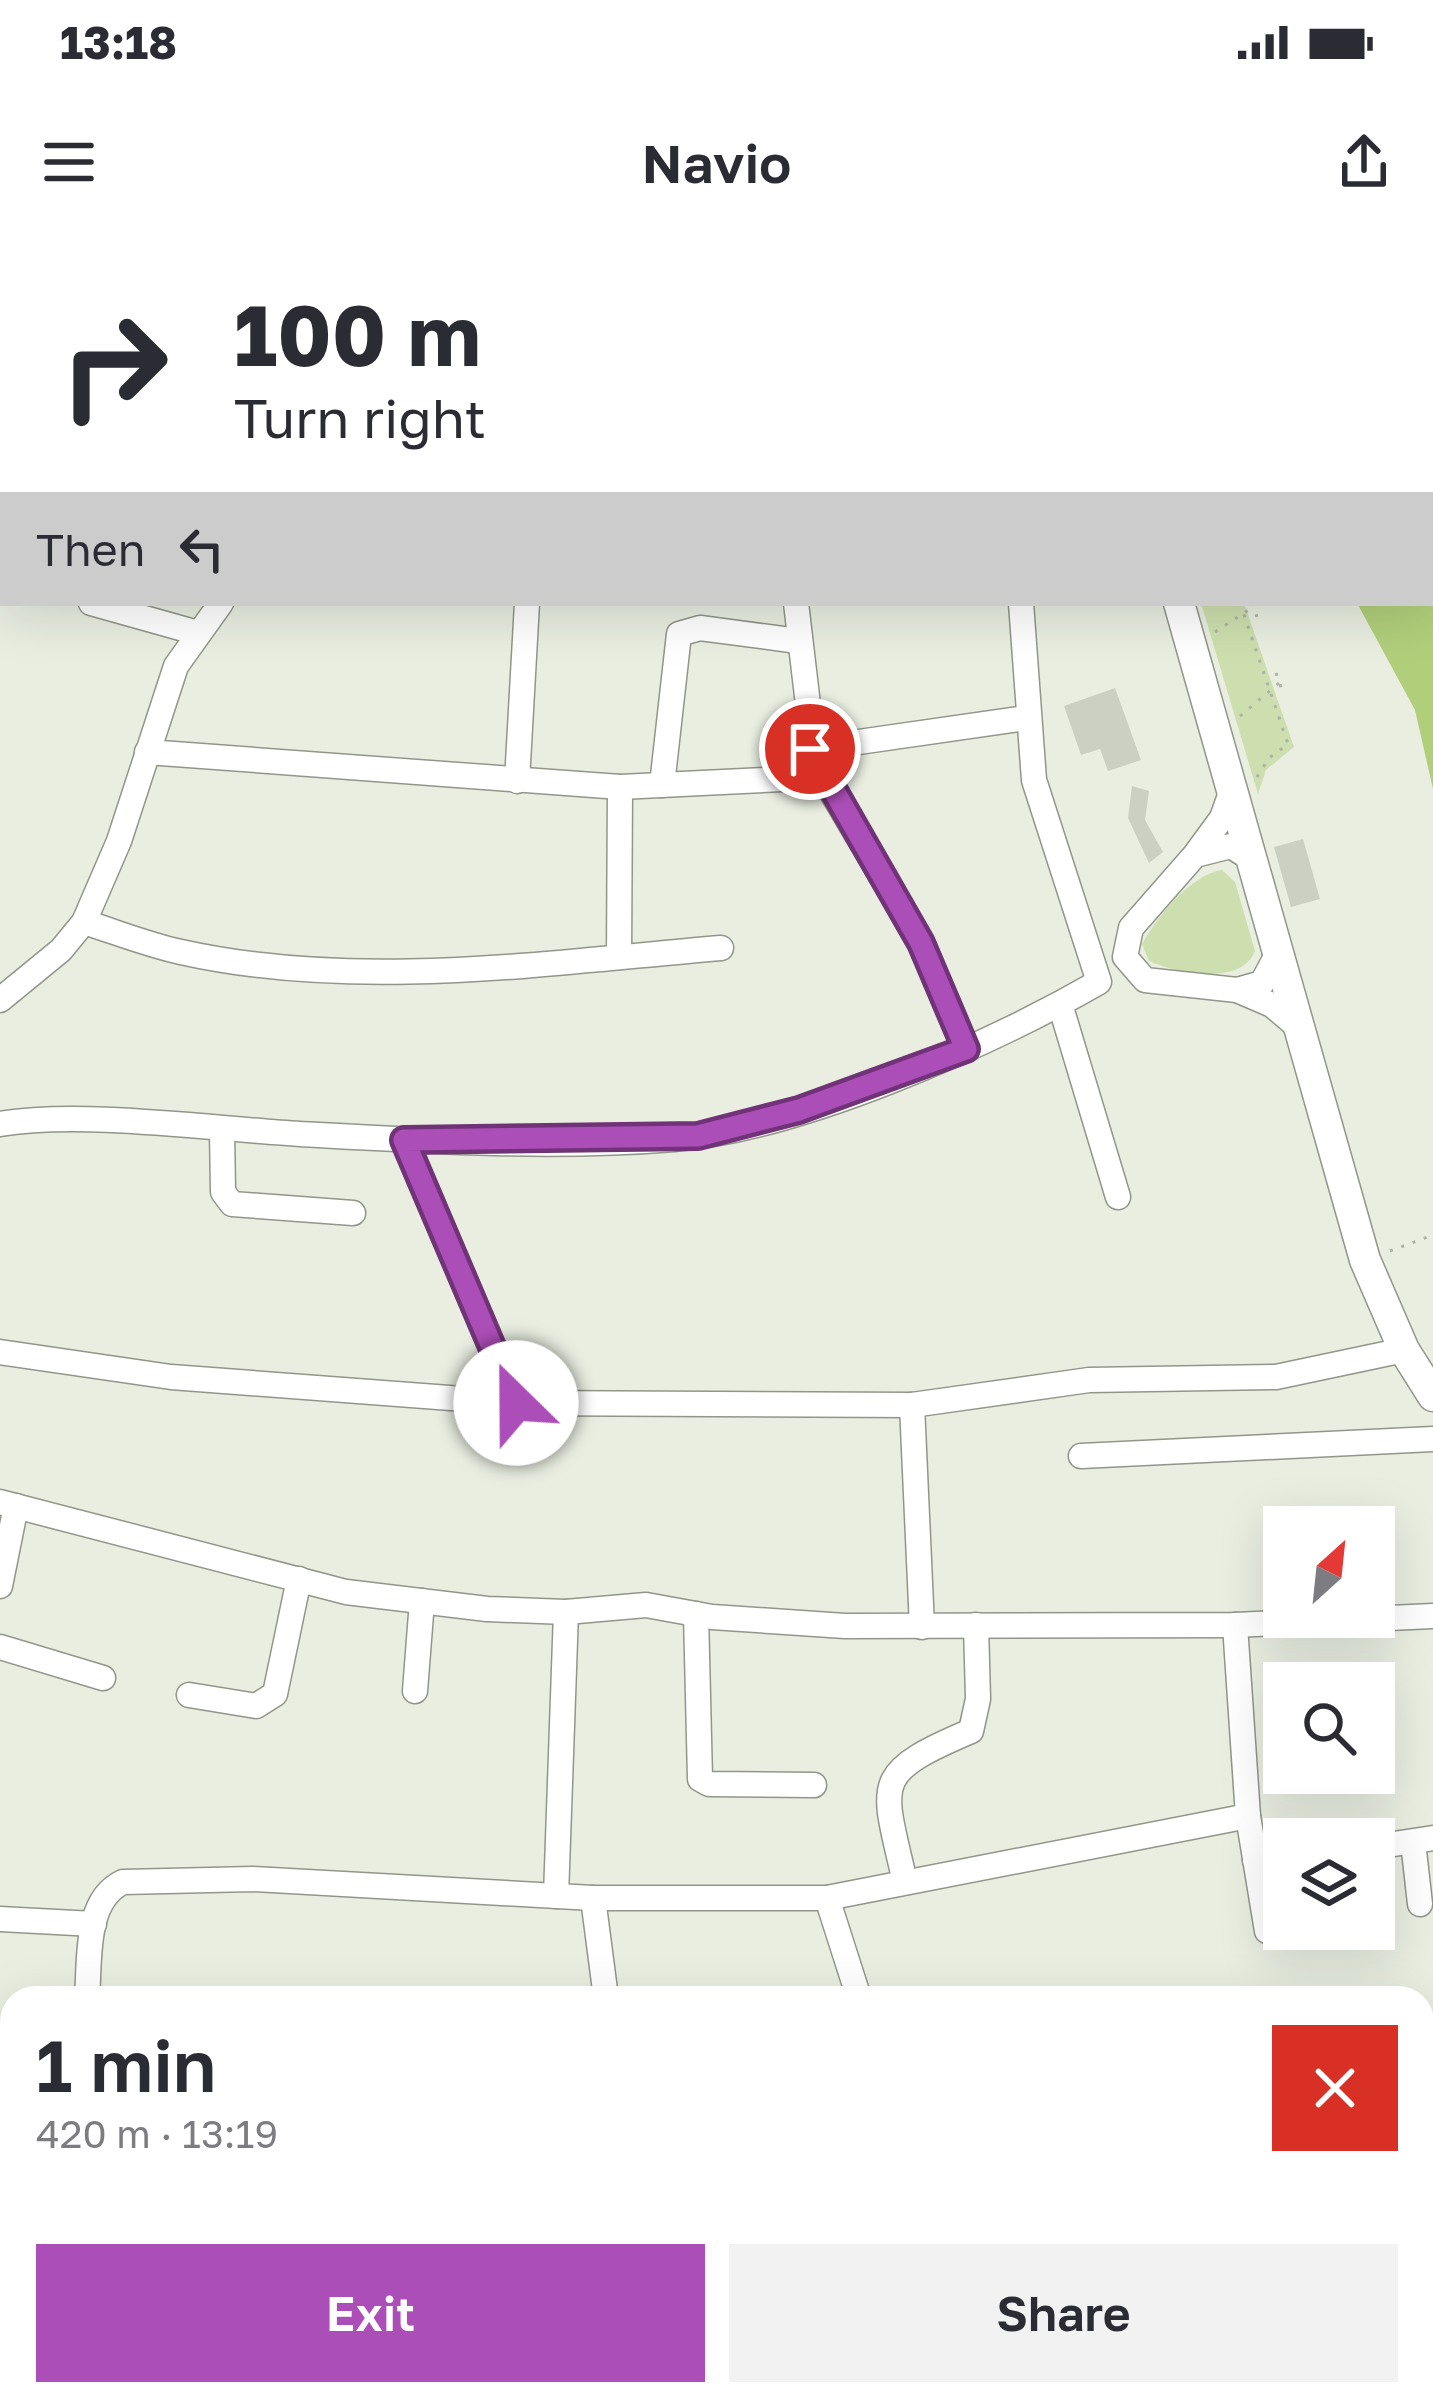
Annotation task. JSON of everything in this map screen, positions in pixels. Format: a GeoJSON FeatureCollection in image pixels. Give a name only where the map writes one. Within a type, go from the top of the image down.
{"type":"FeatureCollection","features":[{"type":"Feature","properties":{"kind":"street"},"geometry":{"type":"LineString","coordinates":[[102,606],[198,633]]}},
{"type":"Feature","properties":{"kind":"street"},"geometry":{"type":"LineString","coordinates":[[0,1000],[61,950],[84,922],[119,841],[176,666],[219,606]]}},
{"type":"Feature","properties":{"kind":"street"},"geometry":{"type":"LineString","coordinates":[[517,782],[527,606]]}},
{"type":"Feature","properties":{"kind":"street"},"geometry":{"type":"LineString","coordinates":[[796,606],[810,749],[921,943],[966,1049]]}},
{"type":"Feature","properties":{"kind":"street"},"geometry":{"type":"LineString","coordinates":[[1021,606],[1034,779],[1099,982]]}},
{"type":"Feature","properties":{"kind":"street"},"geometry":{"type":"LineString","coordinates":[[1180,606],[1243,785],[1253,860],[1365,1260],[1404,1350],[1433,1396]]}},
{"type":"Feature","properties":{"kind":"street"},"geometry":{"type":"LineString","coordinates":[[662,785],[679,634],[700,628],[798,641]]}},
{"type":"Feature","properties":{"kind":"street"},"geometry":{"type":"LineString","coordinates":[[810,749],[1026,718]]}},
{"type":"Feature","properties":{"kind":"street"},"geometry":{"type":"LineString","coordinates":[[147,752],[620,787],[823,777]]}},
{"type":"Feature","properties":{"kind":"street"},"geometry":{"type":"LineString","coordinates":[[1099,982],[1126,937],[1195,855],[1243,785]]}},
{"type":"Feature","properties":{"kind":"street"},"geometry":{"type":"LineString","coordinates":[[619,957],[620,787]]}},
{"type":"Feature","properties":{"kind":"street"},"geometry":{"type":"LineString","coordinates":[[1195,855],[1231,846],[1253,860]]}},
{"type":"Feature","properties":{"kind":"street"},"geometry":{"type":"LineString","coordinates":[[84,922],[182,952],[296,967],[465,968],[721,949]]}},
{"type":"Feature","properties":{"kind":"street"},"geometry":{"type":"LineString","coordinates":[[1126,937],[1129,966],[1145,980]]}},
{"type":"Feature","properties":{"kind":"street"},"geometry":{"type":"LineString","coordinates":[[1237,990],[1262,983],[1278,952]]}},
{"type":"Feature","properties":{"kind":"street"},"geometry":{"type":"LineString","coordinates":[[0,1124],[30,1120],[404,1140],[698,1136],[799,1110],[966,1049],[1099,982],[1145,980],[1237,990],[1272,1005],[1298,1028]]}},
{"type":"Feature","properties":{"kind":"street"},"geometry":{"type":"LineString","coordinates":[[1060,1004],[1118,1197]]}},
{"type":"Feature","properties":{"kind":"street"},"geometry":{"type":"LineString","coordinates":[[222,1130],[223,1192],[232,1204],[353,1213]]}},
{"type":"Feature","properties":{"kind":"street"},"geometry":{"type":"LineString","coordinates":[[404,1140],[516,1403]]}},
{"type":"Feature","properties":{"kind":"street"},"geometry":{"type":"LineString","coordinates":[[0,1352],[171,1378],[516,1403],[912,1406],[1089,1380],[1276,1378],[1404,1350]]}},
{"type":"Feature","properties":{"kind":"street"},"geometry":{"type":"LineString","coordinates":[[912,1406],[922,1627]]}},
{"type":"Feature","properties":{"kind":"street"},"geometry":{"type":"LineString","coordinates":[[1081,1456],[1433,1439]]}},
{"type":"Feature","properties":{"kind":"street"},"geometry":{"type":"LineString","coordinates":[[0,1586],[8,1504],[346,1592],[422,1601],[566,1612],[646,1605],[778,1623],[922,1627],[1235,1625],[1433,1616]]}},
{"type":"Feature","properties":{"kind":"street"},"geometry":{"type":"LineString","coordinates":[[188,1695],[256,1706],[275,1694],[298,1579]]}},
{"type":"Feature","properties":{"kind":"street"},"geometry":{"type":"LineString","coordinates":[[415,1691],[422,1601]]}},
{"type":"Feature","properties":{"kind":"street"},"geometry":{"type":"LineString","coordinates":[[556,1896],[566,1612]]}},
{"type":"Feature","properties":{"kind":"street"},"geometry":{"type":"LineString","coordinates":[[696,1614],[700,1779],[709,1784],[814,1785]]}},
{"type":"Feature","properties":{"kind":"street"},"geometry":{"type":"LineString","coordinates":[[905,1882],[888,1788],[897,1768],[914,1756],[971,1731],[978,1699],[976,1625]]}},
{"type":"Feature","properties":{"kind":"street"},"geometry":{"type":"LineString","coordinates":[[1235,1625],[1248,1816],[1263,1905]]}},
{"type":"Feature","properties":{"kind":"street"},"geometry":{"type":"LineString","coordinates":[[0,1647],[103,1678]]}},
{"type":"Feature","properties":{"kind":"street"},"geometry":{"type":"LineString","coordinates":[[88,1986],[94,1924],[110,1888],[149,1880],[348,1882],[593,1898],[827,1898],[1248,1816]]}},
{"type":"Feature","properties":{"kind":"street"},"geometry":{"type":"LineString","coordinates":[[1420,1904],[1423,1840]]}},
{"type":"Feature","properties":{"kind":"street"},"geometry":{"type":"LineString","coordinates":[[1256,1860],[1263,1859]]}},
{"type":"Feature","properties":{"kind":"street"},"geometry":{"type":"LineString","coordinates":[[593,1898],[604,1986]]}},
{"type":"Feature","properties":{"kind":"street"},"geometry":{"type":"LineString","coordinates":[[827,1898],[855,1986]]}},
{"type":"Feature","properties":{"kind":"street"},"geometry":{"type":"LineString","coordinates":[[0,1919],[94,1924]]}},
{"type":"Feature","properties":{"kind":"path"},"geometry":{"type":"LineString","coordinates":[[1241,606],[1288,744],[1243,785]]}},
{"type":"Feature","properties":{"kind":"path"},"geometry":{"type":"LineString","coordinates":[[1205,639],[1251,606]]}},
{"type":"Feature","properties":{"kind":"path"},"geometry":{"type":"LineString","coordinates":[[1253,606],[1257,616]]}},
{"type":"Feature","properties":{"kind":"path"},"geometry":{"type":"LineString","coordinates":[[1276,674],[1282,692]]}},
{"type":"Feature","properties":{"kind":"path"},"geometry":{"type":"LineString","coordinates":[[1231,725],[1279,683]]}},
{"type":"Feature","properties":{"kind":"path"},"geometry":{"type":"LineString","coordinates":[[1365,1260],[1433,1235]]}},
{"type":"Feature","properties":{"kind":"shaded area"},"geometry":{"type":"Polygon","coordinates":[[[1202,606],[1245,606],[1294,747],[1266,770],[1258,794],[1202,606]]]}},
{"type":"Feature","properties":{"kind":"shaded area"},"geometry":{"type":"Polygon","coordinates":[[[1359,606],[1433,606],[1433,789],[1415,710],[1359,606]]]}},
{"type":"Feature","properties":{"kind":"shaded area"},"geometry":{"type":"Polygon","coordinates":[[[1222,870],[1235,882],[1255,951],[1248,962],[1208,974],[1149,961],[1142,944],[1165,910],[1198,880],[1222,870]]]}},
{"type":"Feature","properties":{"kind":"building"},"geometry":{"type":"Polygon","coordinates":[[[1115,688],[1141,760],[1108,771],[1100,749],[1081,755],[1064,706],[1115,688]]]}},
{"type":"Feature","properties":{"kind":"building"},"geometry":{"type":"Polygon","coordinates":[[[1132,786],[1149,791],[1145,820],[1163,852],[1149,863],[1128,818],[1132,786]]]}},
{"type":"Feature","properties":{"kind":"building"},"geometry":{"type":"Polygon","coordinates":[[[1303,839],[1320,899],[1291,907],[1274,847],[1303,839]]]}},
{"type":"Feature","properties":{"kind":"route"},"geometry":{"type":"LineString","coordinates":[[516,1403],[404,1140],[698,1136],[799,1110],[966,1049],[921,943],[810,749]]}}]}
